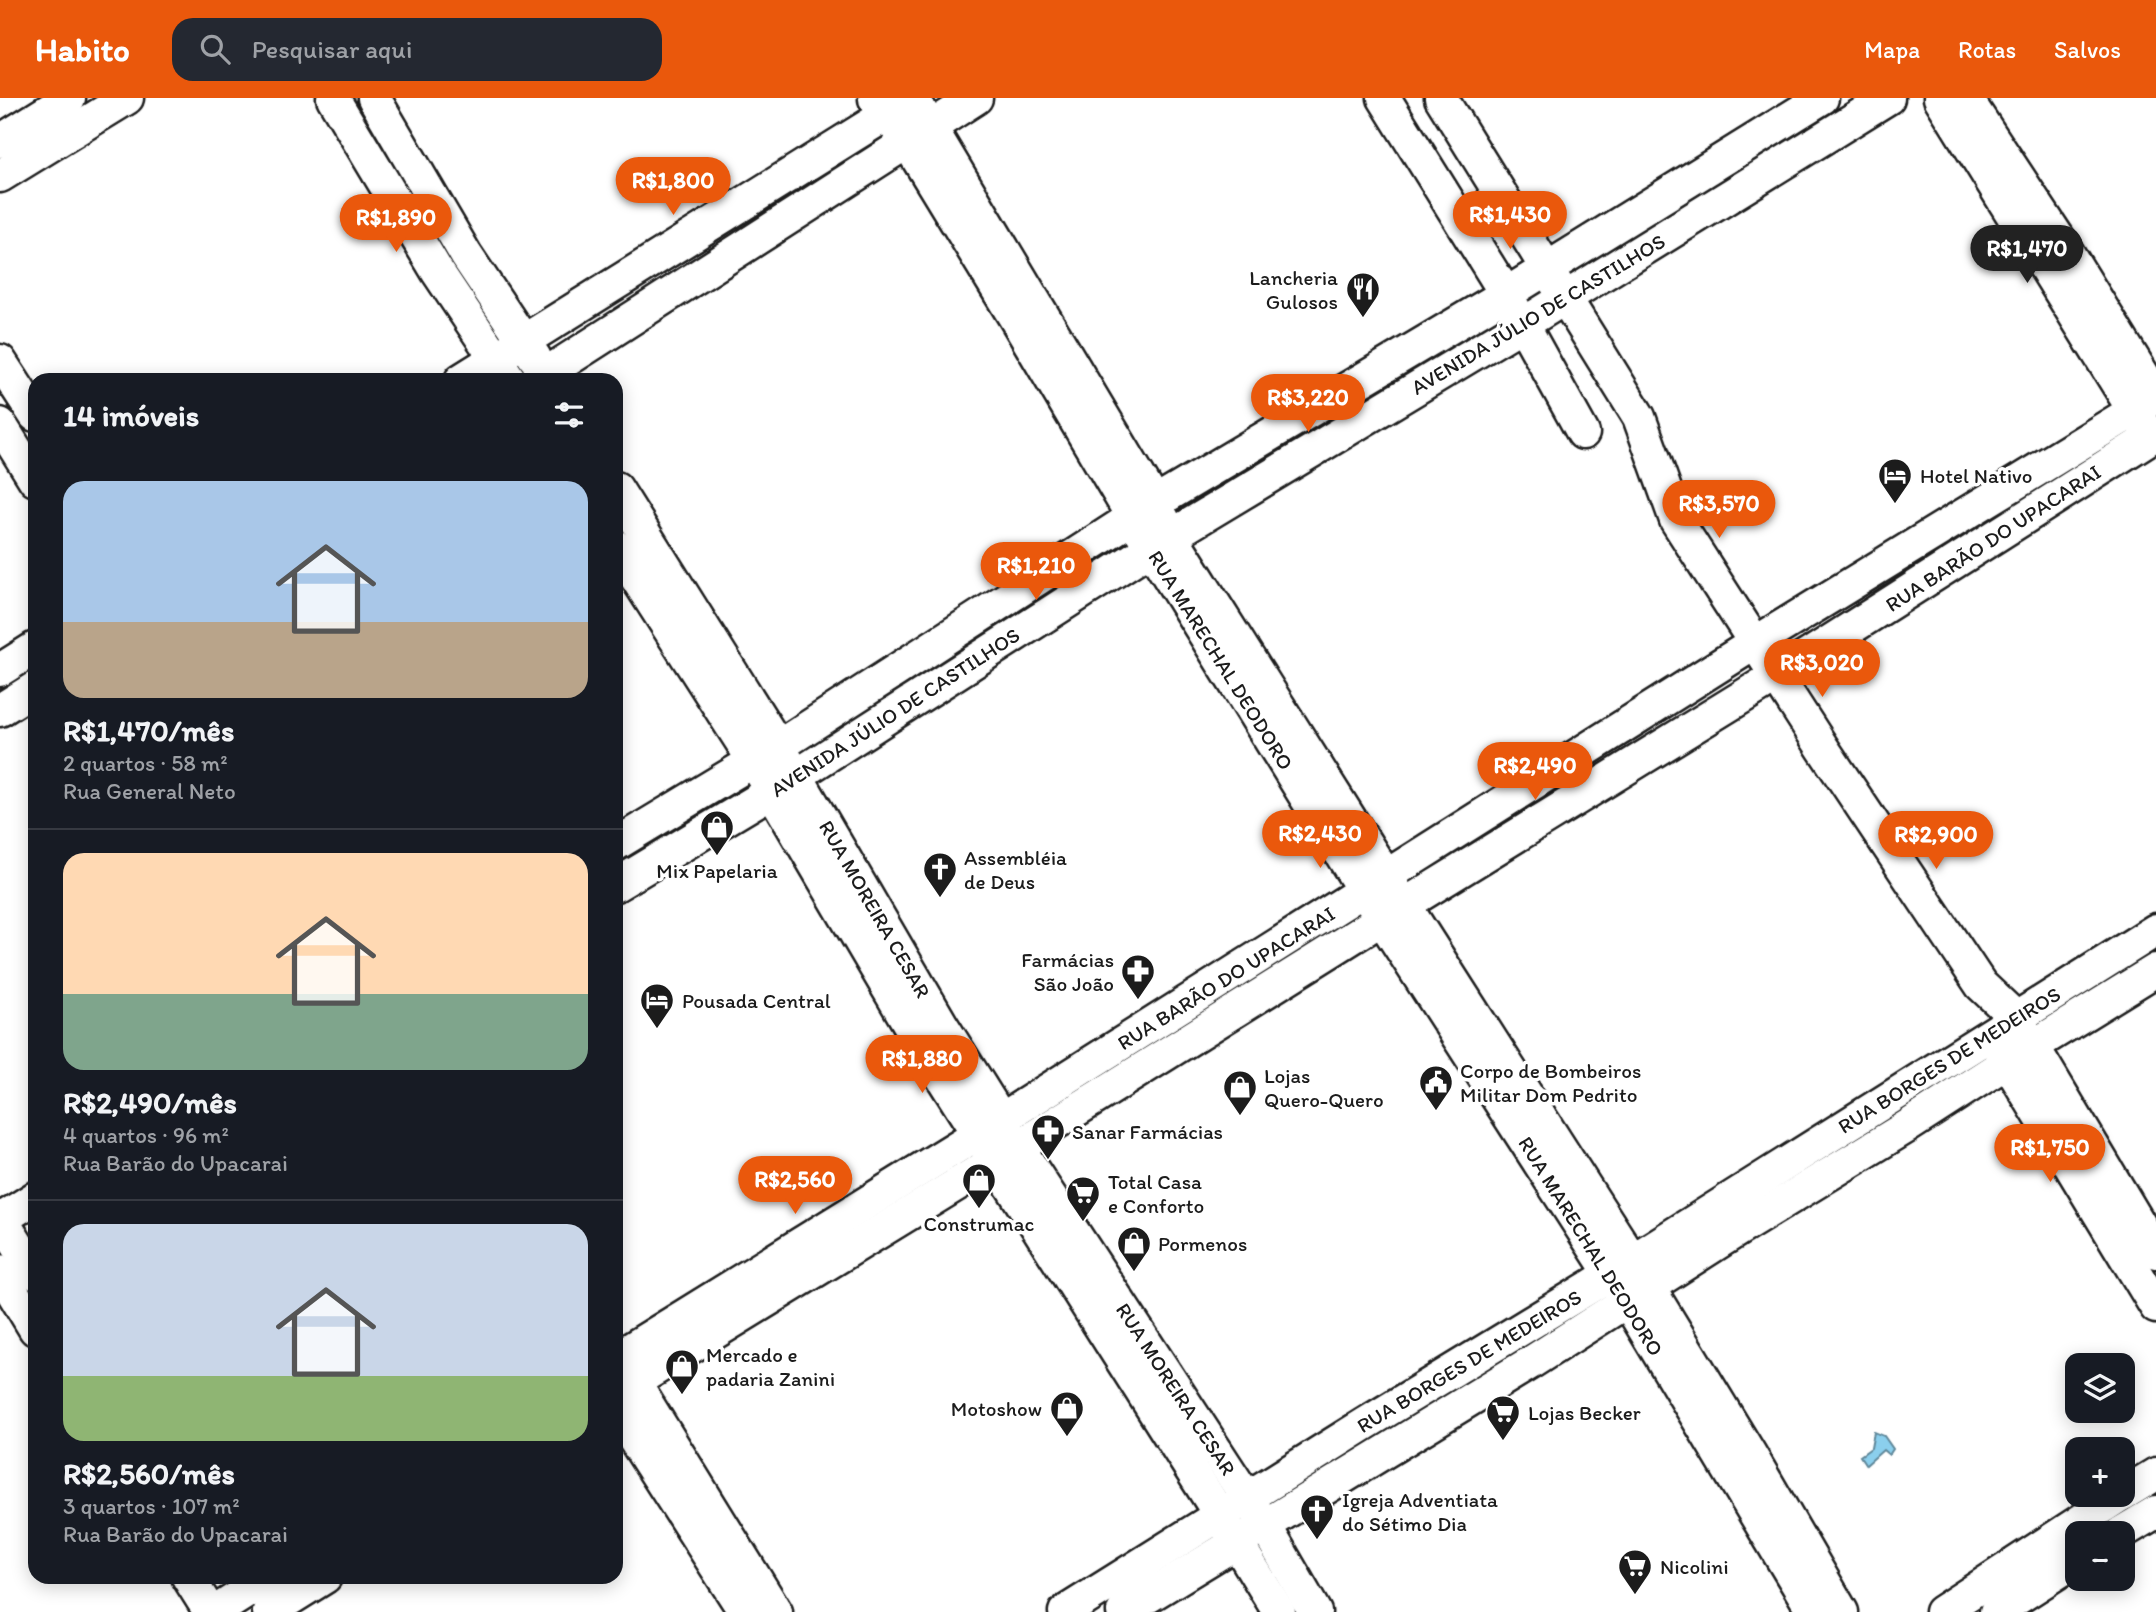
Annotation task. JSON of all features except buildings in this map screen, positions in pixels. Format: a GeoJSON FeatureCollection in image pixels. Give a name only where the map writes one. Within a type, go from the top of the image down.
{"type":"FeatureCollection","features":[{"type":"Feature","properties":{"kind":"street"},"geometry":{"type":"LineString","coordinates":[[0,141],[69,98]]}},
{"type":"Feature","properties":{"kind":"street"},"geometry":{"type":"LineString","coordinates":[[0,176],[127,98]]}},
{"type":"Feature","properties":{"kind":"street"},"geometry":{"type":"LineString","coordinates":[[333,98],[437,271],[503,369],[524,340],[706,228],[881,107],[913,98]]}},
{"type":"Feature","properties":{"kind":"street"},"geometry":{"type":"LineString","coordinates":[[374,98],[466,255],[524,340],[540,373]]}},
{"type":"Feature","properties":{"kind":"street","name":"RUA MARECHAL DEODORO"},"geometry":{"type":"LineString","coordinates":[[913,98],[919,135],[1162,543],[1375,884],[1621,1267],[1739,1460],[1842,1612]]}},
{"type":"Feature","properties":{"kind":"street"},"geometry":{"type":"LineString","coordinates":[[551,373],[976,98]]}},
{"type":"Feature","properties":{"kind":"street"},"geometry":{"type":"LineString","coordinates":[[1384,98],[1506,294],[1583,433]]}},
{"type":"Feature","properties":{"kind":"street"},"geometry":{"type":"LineString","coordinates":[[1441,98],[1639,417],[1676,520],[1824,750],[1981,985],[2156,1307]]}},
{"type":"Feature","properties":{"kind":"street","name":"AVENIDA JÚLIO DE CASTILHOS"},"geometry":{"type":"LineString","coordinates":[[623,840],[766,754],[1144,510],[1506,294],[1822,98]]}},
{"type":"Feature","properties":{"kind":"street","name":"AVENIDA JÚLIO DE CASTILHOS"},"geometry":{"type":"LineString","coordinates":[[623,881],[784,783],[1162,543],[1888,98]]}},
{"type":"Feature","properties":{"kind":"street"},"geometry":{"type":"LineString","coordinates":[[1940,98],[2052,252]]}},
{"type":"Feature","properties":{"kind":"street"},"geometry":{"type":"LineString","coordinates":[[1966,98],[2052,252],[2152,420]]}},
{"type":"Feature","properties":{"kind":"street","name":"RUA MARECHAL DEODORO"},"geometry":{"type":"LineString","coordinates":[[881,107],[919,135]]}},
{"type":"Feature","properties":{"kind":"street"},"geometry":{"type":"LineString","coordinates":[[1739,148],[1758,179]]}},
{"type":"Feature","properties":{"kind":"street"},"geometry":{"type":"LineString","coordinates":[[706,228],[725,260]]}},
{"type":"Feature","properties":{"kind":"street"},"geometry":{"type":"LineString","coordinates":[[437,271],[466,255]]}},
{"type":"Feature","properties":{"kind":"street"},"geometry":{"type":"LineString","coordinates":[[0,361],[28,404]]}},
{"type":"Feature","properties":{"kind":"street"},"geometry":{"type":"LineString","coordinates":[[1320,405],[1340,435]]}},
{"type":"Feature","properties":{"kind":"street","name":"RUA BARÃO DO UPACARAI"},"geometry":{"type":"LineString","coordinates":[[623,1367],[990,1126],[1755,643],[2152,420]]}},
{"type":"Feature","properties":{"kind":"street","name":"RUA BARÃO DO UPACARAI"},"geometry":{"type":"LineString","coordinates":[[623,1367],[1007,1154],[1777,676],[2152,420]]}},
{"type":"Feature","properties":{"kind":"street"},"geometry":{"type":"LineString","coordinates":[[0,425],[28,469]]}},
{"type":"Feature","properties":{"kind":"street","name":"RUA MOREIRA CESAR"},"geometry":{"type":"LineString","coordinates":[[623,502],[694,640],[784,783],[931,1033],[1125,1336],[1247,1498],[1315,1612]]}},
{"type":"Feature","properties":{"kind":"street","name":"RUA MOREIRA CESAR"},"geometry":{"type":"LineString","coordinates":[[623,554],[694,640]]}},
{"type":"Feature","properties":{"kind":"street"},"geometry":{"type":"LineString","coordinates":[[1048,572],[1068,602]]}},
{"type":"Feature","properties":{"kind":"street"},"geometry":{"type":"LineString","coordinates":[[0,670],[28,652]]}},
{"type":"Feature","properties":{"kind":"street"},"geometry":{"type":"LineString","coordinates":[[878,682],[894,713]]}},
{"type":"Feature","properties":{"kind":"street"},"geometry":{"type":"LineString","coordinates":[[0,710],[28,692]]}},
{"type":"Feature","properties":{"kind":"street"},"geometry":{"type":"LineString","coordinates":[[1548,773],[1567,804]]}},
{"type":"Feature","properties":{"kind":"street","name":"RUA BORGES DE MEDEIROS"},"geometry":{"type":"LineString","coordinates":[[1065,1612],[1133,1593],[1228,1528],[1247,1498],[1621,1267],[2156,930]]}},
{"type":"Feature","properties":{"kind":"street","name":"RUA BORGES DE MEDEIROS"},"geometry":{"type":"LineString","coordinates":[[1228,1528],[1264,1524],[1530,1363],[2156,970]]}},
{"type":"Feature","properties":{"kind":"street"},"geometry":{"type":"LineString","coordinates":[[2020,1054],[2156,1252]]}},
{"type":"Feature","properties":{"kind":"street"},"geometry":{"type":"LineString","coordinates":[[1890,1097],[1908,1126]]}},
{"type":"Feature","properties":{"kind":"street"},"geometry":{"type":"LineString","coordinates":[[22,1254],[0,1218],[28,1202]]}},
{"type":"Feature","properties":{"kind":"street"},"geometry":{"type":"LineString","coordinates":[[1723,1203],[1738,1230]]}},
{"type":"Feature","properties":{"kind":"street"},"geometry":{"type":"LineString","coordinates":[[0,1271],[28,1317]]}},
{"type":"Feature","properties":{"kind":"street"},"geometry":{"type":"LineString","coordinates":[[1515,1332],[1530,1363]]}},
{"type":"Feature","properties":{"kind":"street","name":"RUA MOREIRA CESAR"},"geometry":{"type":"LineString","coordinates":[[1125,1336],[1228,1528],[1279,1612]]}},
{"type":"Feature","properties":{"kind":"street"},"geometry":{"type":"LineString","coordinates":[[623,1374],[776,1612]]}},
{"type":"Feature","properties":{"kind":"street"},"geometry":{"type":"LineString","coordinates":[[623,1422],[745,1612]]}},
{"type":"Feature","properties":{"kind":"street","name":"RUA MARECHAL DEODORO"},"geometry":{"type":"LineString","coordinates":[[1739,1460],[1814,1612]]}},
{"type":"Feature","properties":{"kind":"street"},"geometry":{"type":"LineString","coordinates":[[2135,1487],[2156,1474]]}},
{"type":"Feature","properties":{"kind":"street"},"geometry":{"type":"LineString","coordinates":[[2093,1521],[2109,1507]]}},
{"type":"Feature","properties":{"kind":"street"},"geometry":{"type":"LineString","coordinates":[[2135,1524],[2156,1512]]}},
{"type":"Feature","properties":{"kind":"street"},"geometry":{"type":"LineString","coordinates":[[1941,1612],[1975,1603],[2065,1542]]}},
{"type":"Feature","properties":{"kind":"street"},"geometry":{"type":"LineString","coordinates":[[1996,1612],[2065,1568]]}},
{"type":"Feature","properties":{"kind":"street"},"geometry":{"type":"LineString","coordinates":[[197,1584],[223,1603],[257,1584]]}},
{"type":"Feature","properties":{"kind":"street"},"geometry":{"type":"LineString","coordinates":[[269,1612],[314,1584]]}},
{"type":"Feature","properties":{"kind":"water"},"geometry":{"type":"Polygon","coordinates":[[[1874,1432],[1884,1436],[1893,1449],[1889,1455],[1883,1450],[1866,1465],[1860,1456],[1871,1448],[1874,1432]]]}},
{"type":"Feature","properties":{"kind":"place","name":"Lancheria Gulosos"},"geometry":{"type":"Point","coordinates":[1363,319]}},
{"type":"Feature","properties":{"kind":"place","name":"Hotel Nativo"},"geometry":{"type":"Point","coordinates":[1895,505]}},
{"type":"Feature","properties":{"kind":"place","name":"Mix Papelaria"},"geometry":{"type":"Point","coordinates":[717,857]}},
{"type":"Feature","properties":{"kind":"place","name":"Assembléia de Deus"},"geometry":{"type":"Point","coordinates":[940,899]}},
{"type":"Feature","properties":{"kind":"place","name":"Farmácias São João"},"geometry":{"type":"Point","coordinates":[1138,1001]}},
{"type":"Feature","properties":{"kind":"place","name":"Pousada Central"},"geometry":{"type":"Point","coordinates":[657,1030]}},
{"type":"Feature","properties":{"kind":"place","name":"Corpo de Bombeiros Militar Dom Pedrito"},"geometry":{"type":"Point","coordinates":[1436,1112]}},
{"type":"Feature","properties":{"kind":"place","name":"Lojas Quero-Quero"},"geometry":{"type":"Point","coordinates":[1240,1117]}},
{"type":"Feature","properties":{"kind":"place","name":"Sanar Farmácias"},"geometry":{"type":"Point","coordinates":[1048,1161]}},
{"type":"Feature","properties":{"kind":"place","name":"Construmac"},"geometry":{"type":"Point","coordinates":[979,1210]}},
{"type":"Feature","properties":{"kind":"place","name":"Total Casa e Conforto"},"geometry":{"type":"Point","coordinates":[1083,1223]}},
{"type":"Feature","properties":{"kind":"place","name":"Pormenos"},"geometry":{"type":"Point","coordinates":[1134,1273]}},
{"type":"Feature","properties":{"kind":"place","name":"Mercado e padaria Zanini"},"geometry":{"type":"Point","coordinates":[682,1396]}},
{"type":"Feature","properties":{"kind":"place","name":"Motoshow"},"geometry":{"type":"Point","coordinates":[1067,1438]}},
{"type":"Feature","properties":{"kind":"place","name":"Lojas Becker"},"geometry":{"type":"Point","coordinates":[1503,1442]}},
{"type":"Feature","properties":{"kind":"place","name":"Igreja Adventiata do Sétimo Dia"},"geometry":{"type":"Point","coordinates":[1317,1541]}},
{"type":"Feature","properties":{"kind":"place","name":"Nicolini"},"geometry":{"type":"Point","coordinates":[1635,1596]}}]}
